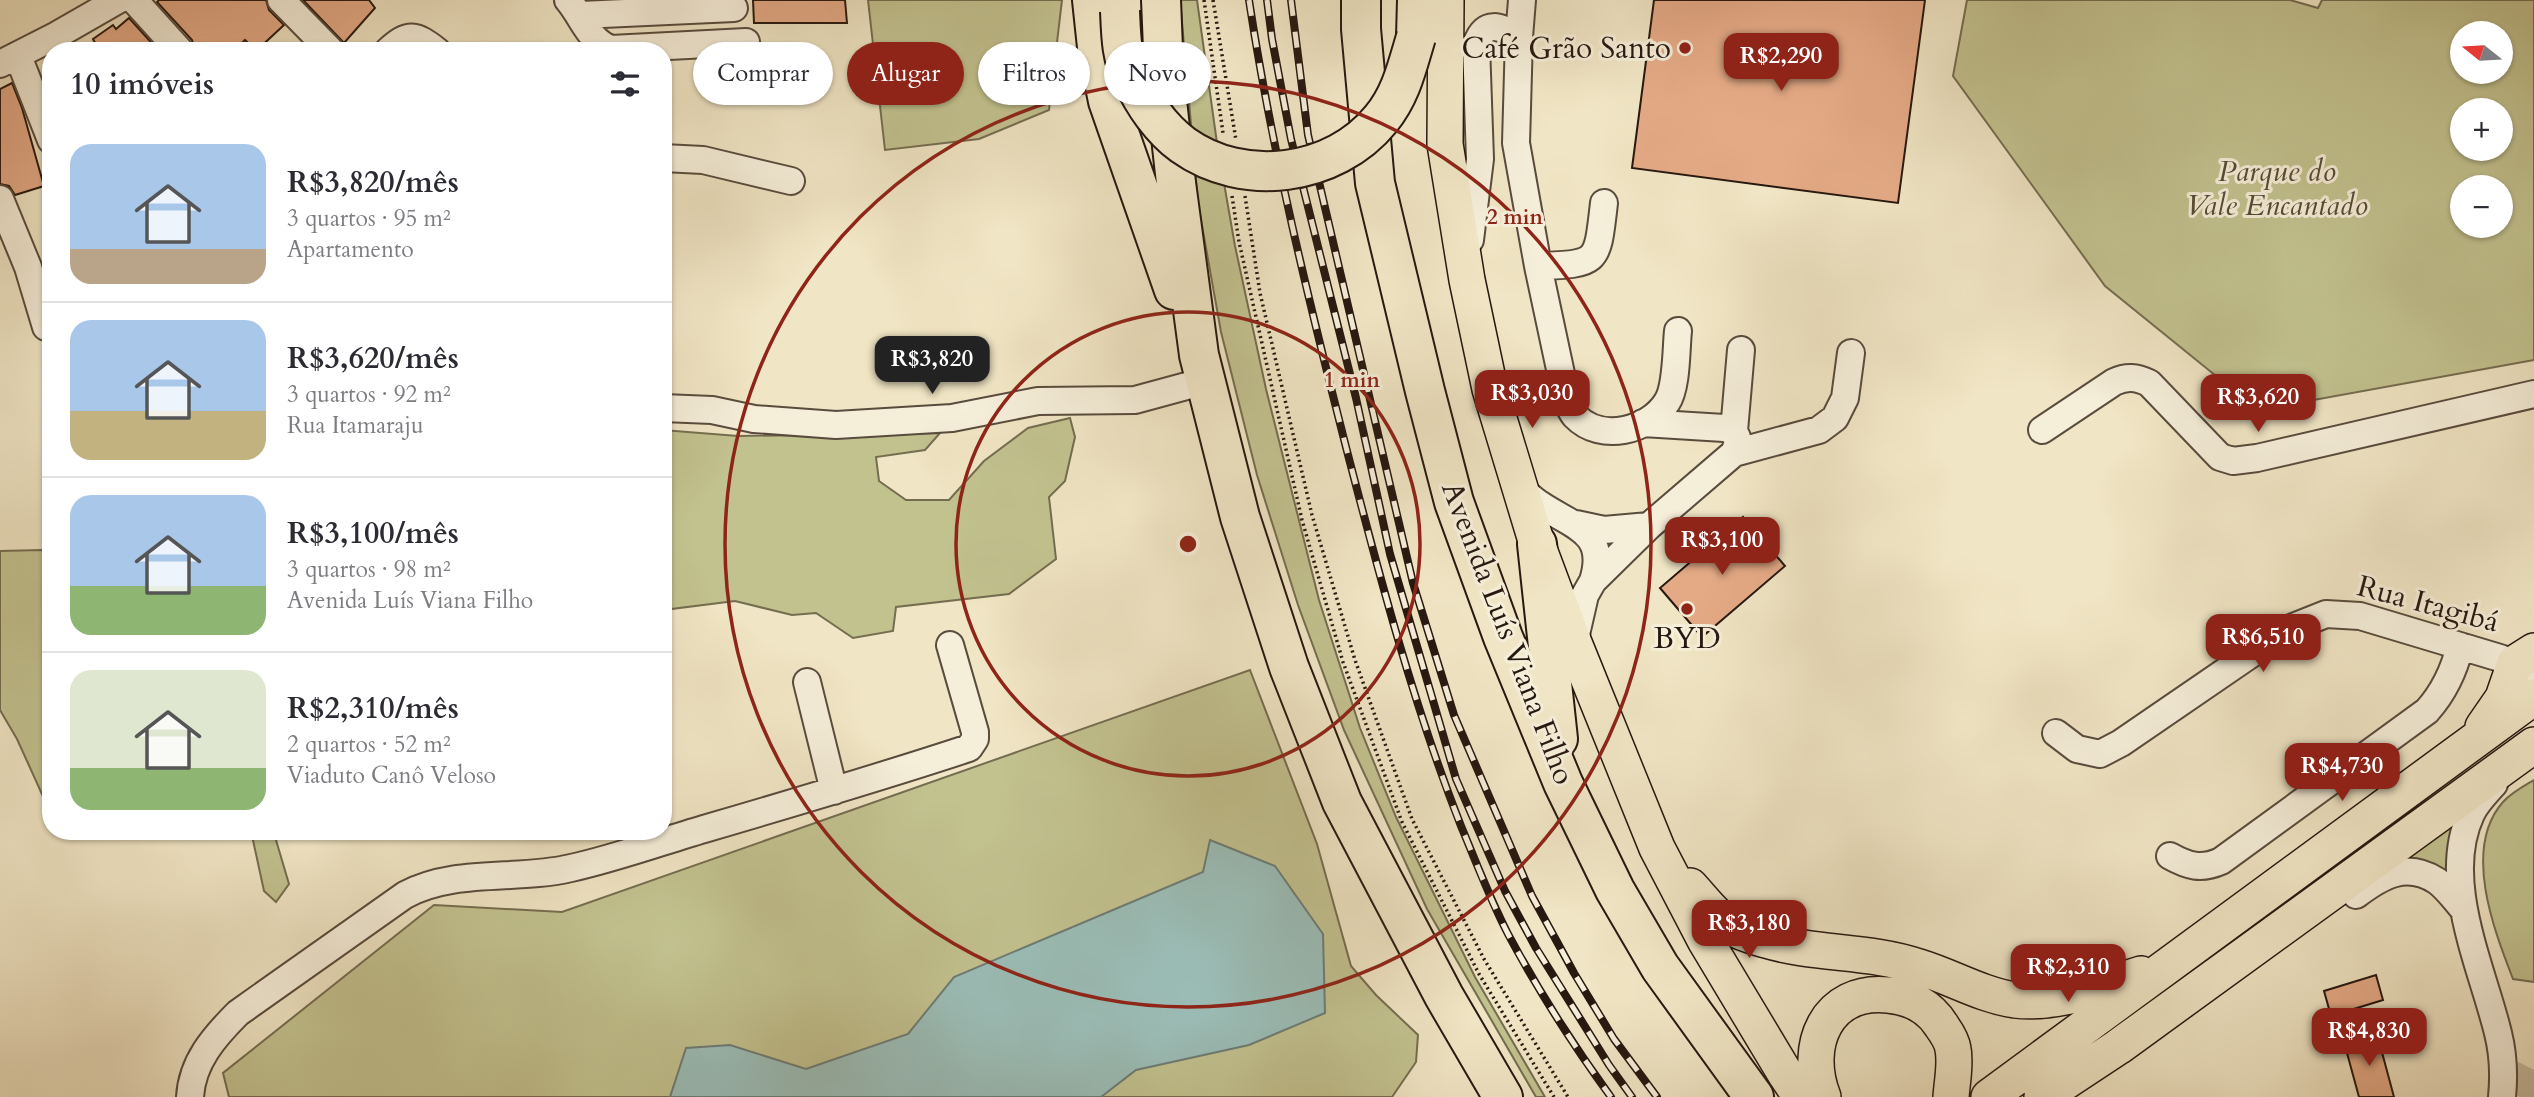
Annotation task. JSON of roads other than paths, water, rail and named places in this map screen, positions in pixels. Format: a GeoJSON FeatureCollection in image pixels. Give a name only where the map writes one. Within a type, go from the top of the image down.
{"type":"FeatureCollection","features":[{"type":"Feature","properties":{"kind":"highway"},"geometry":{"type":"LineString","coordinates":[[1161,0],[1164,73],[1176,183],[1202,368]]}},
{"type":"Feature","properties":{"kind":"highway","name":"Avenida Luís Viana Filho"},"geometry":{"type":"LineString","coordinates":[[1361,0],[1361,29],[1375,183],[1454,502],[1503,637],[1563,783],[1615,890],[1660,967],[1754,1097]]}},
{"type":"Feature","properties":{"kind":"highway"},"geometry":{"type":"LineString","coordinates":[[1111,4],[1097,47],[1108,101],[1202,368],[1240,517],[1289,667],[1342,802],[1444,996],[1503,1097]]}},
{"type":"Feature","properties":{"kind":"highway"},"geometry":{"type":"LineString","coordinates":[[1111,4],[1130,76],[1159,122],[1182,145],[1212,161],[1252,171],[1285,171],[1319,164],[1356,142],[1380,121],[1400,91],[1422,8]]}},
{"type":"Feature","properties":{"kind":"highway"},"geometry":{"type":"LineString","coordinates":[[1537,544],[1563,783]]}},
{"type":"Feature","properties":{"kind":"main road","name":"Avenida Luís Viana Filho"},"geometry":{"type":"LineString","coordinates":[[1422,8],[1467,280],[1490,389],[1537,544],[1657,848],[1705,940],[1801,1097]]}},
{"type":"Feature","properties":{"kind":"main road"},"geometry":{"type":"LineString","coordinates":[[2474,741],[2528,662]]}},
{"type":"Feature","properties":{"kind":"main road"},"geometry":{"type":"LineString","coordinates":[[1989,1097],[2534,697]]}},
{"type":"Feature","properties":{"kind":"main road"},"geometry":{"type":"LineString","coordinates":[[2042,1097],[2118,1047],[2530,748]]}},
{"type":"Feature","properties":{"kind":"main road"},"geometry":{"type":"LineString","coordinates":[[1657,848],[1712,911],[1734,929],[1778,944],[1885,958],[1920,967],[1986,993],[2016,1000],[2057,999],[2167,966]]}},
{"type":"Feature","properties":{"kind":"main road"},"geometry":{"type":"LineString","coordinates":[[1824,1097],[1817,1081],[1815,1057],[1825,1022],[1843,1004],[1863,995],[1882,994],[1902,996],[1920,1004],[1935,1016],[1946,1032],[1954,1049],[1951,1097]]}},
{"type":"Feature","properties":{"kind":"street"},"geometry":{"type":"LineString","coordinates":[[62,42],[118,0]]}},
{"type":"Feature","properties":{"kind":"street"},"geometry":{"type":"LineString","coordinates":[[134,0],[172,42]]}},
{"type":"Feature","properties":{"kind":"street"},"geometry":{"type":"LineString","coordinates":[[281,0],[322,42]]}},
{"type":"Feature","properties":{"kind":"street"},"geometry":{"type":"LineString","coordinates":[[1522,0],[1516,143],[1538,266],[1567,402],[1575,416],[1591,426],[1608,431],[1627,430],[1643,423],[1668,401],[1672,389],[1678,331]]}},
{"type":"Feature","properties":{"kind":"street"},"geometry":{"type":"LineString","coordinates":[[599,42],[589,33],[575,8],[734,8]]}},
{"type":"Feature","properties":{"kind":"street"},"geometry":{"type":"LineString","coordinates":[[1467,280],[1480,159],[1476,45],[1479,35],[1485,29],[1493,27],[1503,28],[1519,37]]}},
{"type":"Feature","properties":{"kind":"street"},"geometry":{"type":"LineString","coordinates":[[398,42],[410,36],[426,42]]}},
{"type":"Feature","properties":{"kind":"street"},"geometry":{"type":"LineString","coordinates":[[672,46],[693,45]]}},
{"type":"Feature","properties":{"kind":"street"},"geometry":{"type":"LineString","coordinates":[[42,49],[9,60],[42,123]]}},
{"type":"Feature","properties":{"kind":"street"},"geometry":{"type":"LineString","coordinates":[[672,158],[703,160],[790,181]]}},
{"type":"Feature","properties":{"kind":"street"},"geometry":{"type":"LineString","coordinates":[[0,199],[28,267],[42,314]]}},
{"type":"Feature","properties":{"kind":"street"},"geometry":{"type":"LineString","coordinates":[[1538,266],[1578,265],[1593,256],[1600,236],[1604,203]]}},
{"type":"Feature","properties":{"kind":"street"},"geometry":{"type":"LineString","coordinates":[[1734,442],[1741,350]]}},
{"type":"Feature","properties":{"kind":"street"},"geometry":{"type":"LineString","coordinates":[[1593,581],[1734,442],[1819,430],[1835,418],[1845,398],[1851,353]]}},
{"type":"Feature","properties":{"kind":"street"},"geometry":{"type":"LineString","coordinates":[[672,408],[712,410],[754,419],[836,425],[952,418],[1038,401],[1135,400],[1202,368]]}},
{"type":"Feature","properties":{"kind":"street"},"geometry":{"type":"LineString","coordinates":[[2042,430],[2114,382],[2126,377],[2149,383],[2220,457],[2233,461],[2257,458],[2534,394]]}},
{"type":"Feature","properties":{"kind":"street"},"geometry":{"type":"LineString","coordinates":[[1643,423],[1724,428],[1734,442]]}},
{"type":"Feature","properties":{"kind":"street"},"geometry":{"type":"LineString","coordinates":[[1520,488],[1539,504],[1576,524],[1604,530],[1649,526]]}},
{"type":"Feature","properties":{"kind":"street"},"geometry":{"type":"LineString","coordinates":[[1574,643],[1585,595],[1598,566],[1592,540],[1576,524]]}},
{"type":"Feature","properties":{"kind":"street","name":"Rua Itagibá"},"geometry":{"type":"LineString","coordinates":[[2056,733],[2077,749],[2100,754],[2130,737],[2286,629],[2326,614],[2360,616],[2460,646],[2528,662]]}},
{"type":"Feature","properties":{"kind":"street"},"geometry":{"type":"LineString","coordinates":[[672,839],[958,752],[973,744],[975,732],[950,645]]}},
{"type":"Feature","properties":{"kind":"street"},"geometry":{"type":"LineString","coordinates":[[2170,856],[2194,867],[2209,867],[2221,861],[2427,711],[2440,697],[2460,646]]}},
{"type":"Feature","properties":{"kind":"street"},"geometry":{"type":"LineString","coordinates":[[807,682],[834,791]]}},
{"type":"Feature","properties":{"kind":"street"},"geometry":{"type":"LineString","coordinates":[[2506,1092],[2499,1036],[2464,910],[2460,872],[2466,825],[2472,811],[2498,779],[2530,748]]}},
{"type":"Feature","properties":{"kind":"street"},"geometry":{"type":"LineString","coordinates":[[190,1097],[191,1083],[202,1055],[238,1013],[405,895],[424,885],[446,880],[570,869],[668,840]]}},
{"type":"Feature","properties":{"kind":"street"},"geometry":{"type":"LineString","coordinates":[[2222,971],[2269,957],[2381,876],[2406,872],[2423,874],[2439,882],[2464,910]]}},
{"type":"Feature","properties":{"kind":"water"},"geometry":{"type":"Polygon","coordinates":[[[1210,840],[1275,866],[1323,934],[1325,1013],[1249,1045],[1136,1070],[1101,1097],[670,1097],[686,1048],[730,1045],[806,1069],[908,1034],[954,977],[1203,872],[1210,840]]]}},
{"type":"Feature","properties":{"kind":"tunnel"},"geometry":{"type":"LineString","coordinates":[[2520,1097],[2534,1070]]}},
{"type":"Feature","properties":{"kind":"railway"},"geometry":{"type":"LineString","coordinates":[[1249,0],[1280,170],[1319,339],[1385,593],[1428,734],[1461,826],[1508,934],[1556,1017],[1611,1097]]}},
{"type":"Feature","properties":{"kind":"railway"},"geometry":{"type":"LineString","coordinates":[[1267,0],[1291,139],[1356,398],[1390,554],[1456,779],[1505,891],[1536,948],[1632,1097]]}},
{"type":"Feature","properties":{"kind":"railway"},"geometry":{"type":"LineString","coordinates":[[1291,0],[1308,135],[1413,583],[1454,715],[1532,896],[1614,1039],[1657,1097]]}},
{"type":"Feature","properties":{"kind":"place","name":"Café Grão Santo"},"geometry":{"type":"Point","coordinates":[1685,48]}},
{"type":"Feature","properties":{"kind":"place","name":"BYD"},"geometry":{"type":"Point","coordinates":[1687,609]}},
{"type":"Feature","properties":{"kind":"park label","name":"Parque do Vale Encantado"},"geometry":{"type":"Point","coordinates":[2277,188]}}]}
